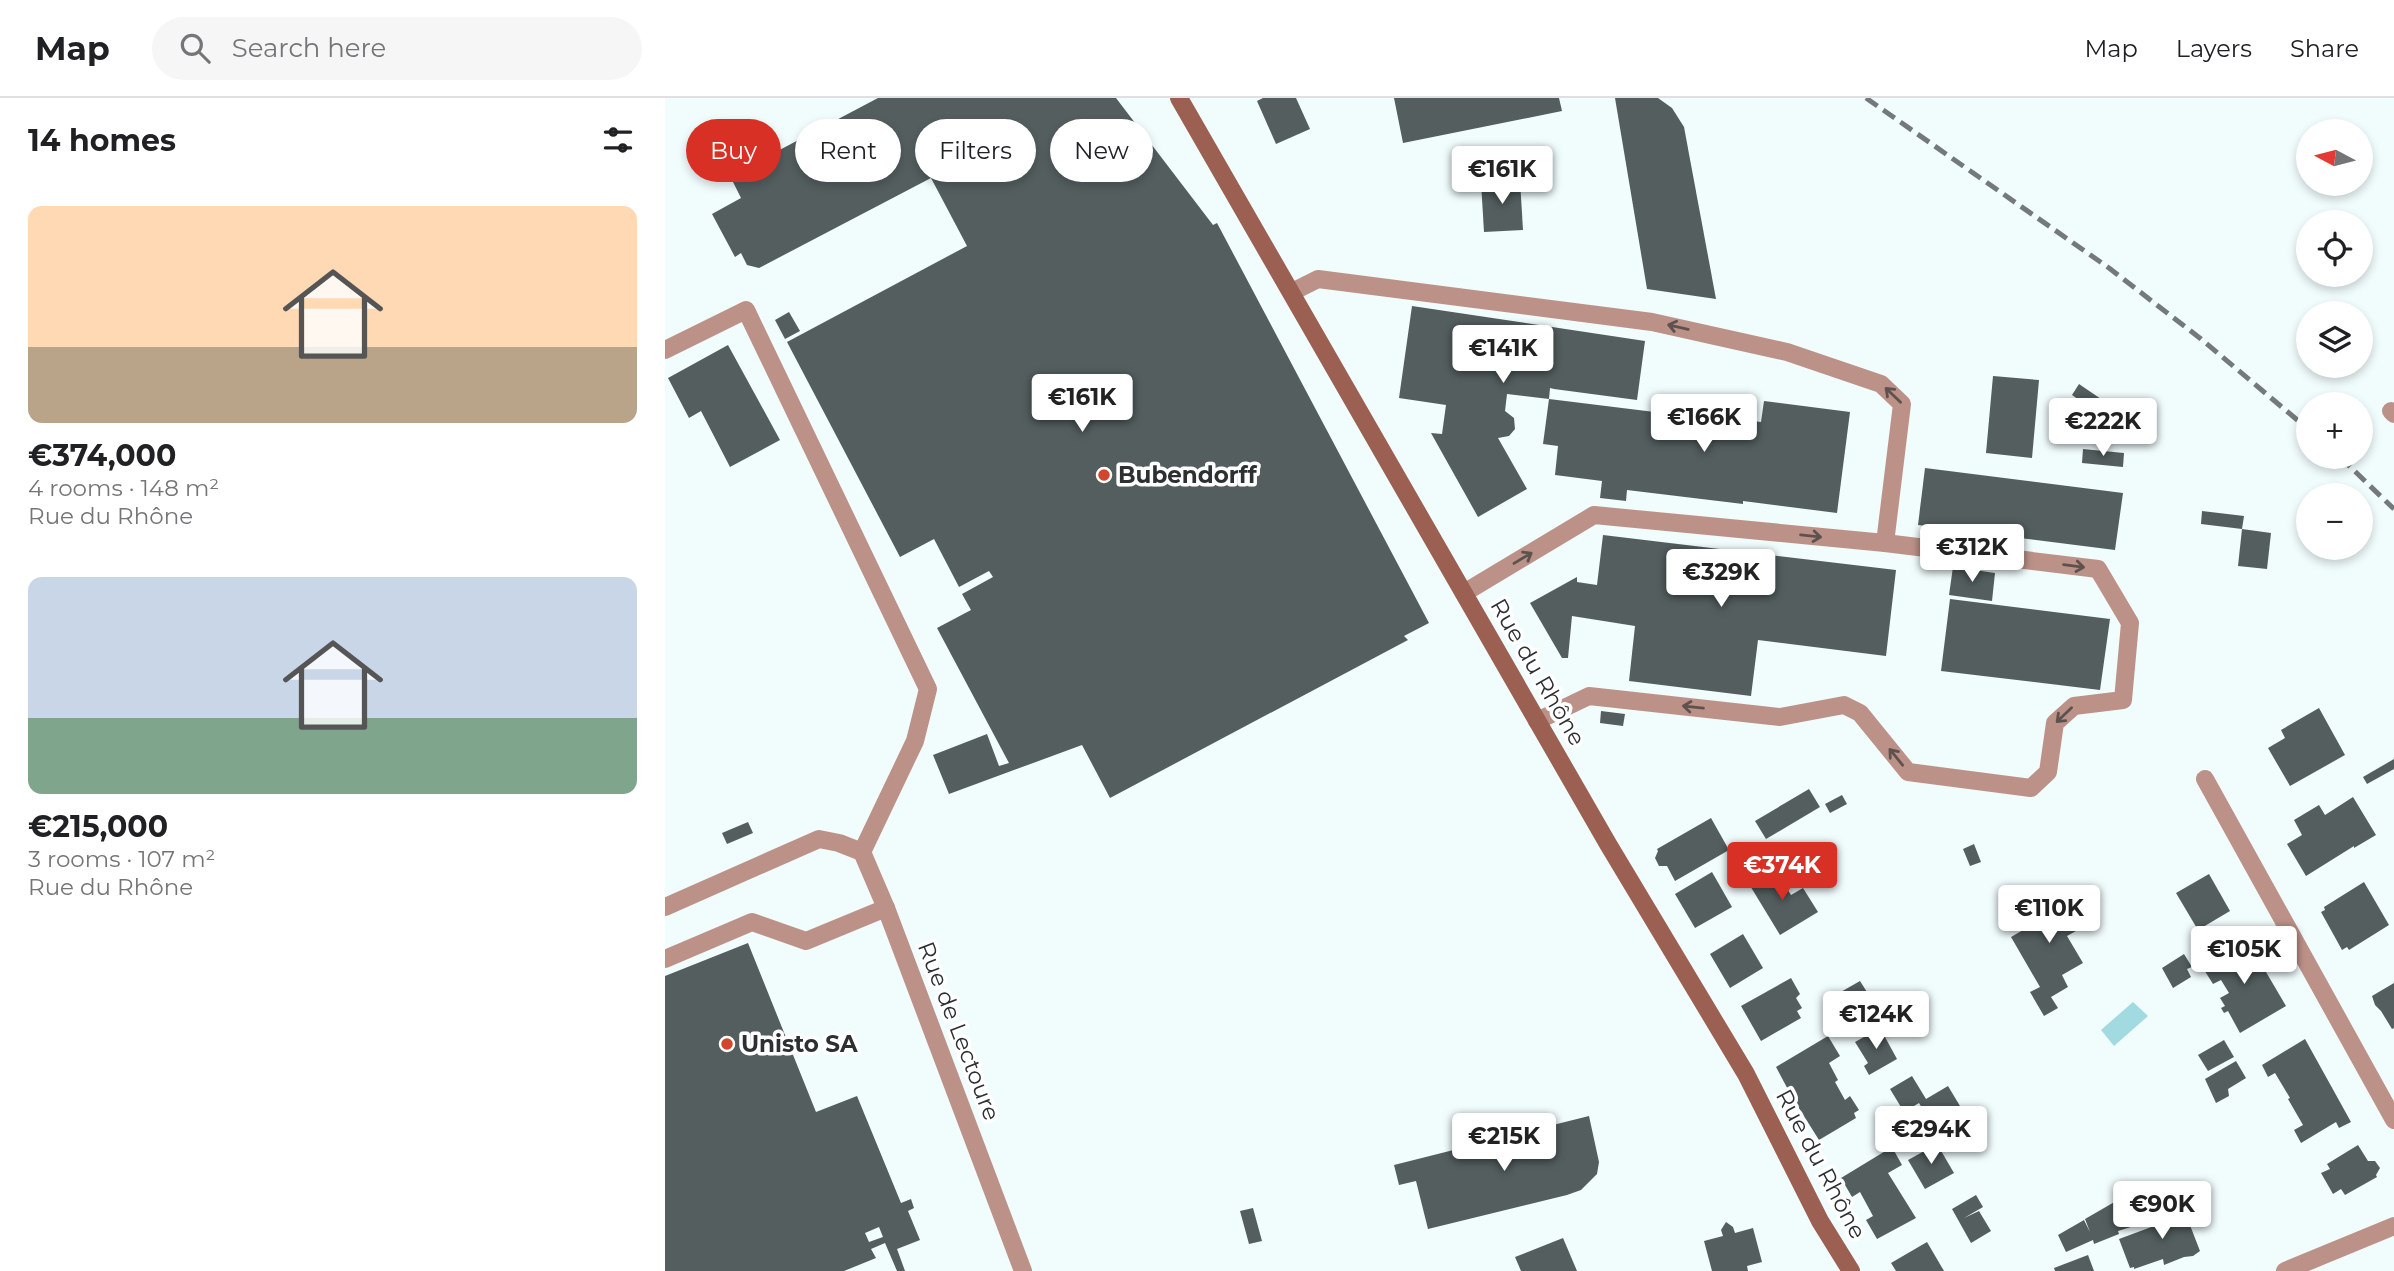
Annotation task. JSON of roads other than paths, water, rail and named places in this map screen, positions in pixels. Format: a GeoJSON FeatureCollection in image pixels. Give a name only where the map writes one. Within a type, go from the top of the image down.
{"type":"FeatureCollection","features":[{"type":"Feature","properties":{"kind":"street","name":"Rue du Rhône"},"geometry":{"type":"LineString","coordinates":[[1179,98],[1538,721],[1746,1074],[1820,1221],[1851,1271]]}},
{"type":"Feature","properties":{"kind":"street"},"geometry":{"type":"LineString","coordinates":[[1292,292],[1318,279],[1652,322],[1787,352],[1881,384],[1902,404],[1885,543]]}},
{"type":"Feature","properties":{"kind":"street"},"geometry":{"type":"LineString","coordinates":[[665,350],[745,310],[928,689],[915,741],[862,852],[819,839],[665,907]]}},
{"type":"Feature","properties":{"kind":"street"},"geometry":{"type":"LineString","coordinates":[[1464,593],[1594,515],[1885,543],[2098,569],[2130,622],[2123,700],[2074,706],[2055,723],[2048,772],[2031,788],[1908,772],[1860,713],[1844,705],[1780,717],[1589,696],[1538,721]]}},
{"type":"Feature","properties":{"kind":"street"},"geometry":{"type":"LineString","coordinates":[[2205,779],[2394,1119]]}},
{"type":"Feature","properties":{"kind":"street","name":"Rue de Lectoure"},"geometry":{"type":"LineString","coordinates":[[862,852],[886,908],[1023,1271]]}},
{"type":"Feature","properties":{"kind":"street"},"geometry":{"type":"LineString","coordinates":[[665,959],[752,922],[806,941],[886,908]]}},
{"type":"Feature","properties":{"kind":"street"},"geometry":{"type":"LineString","coordinates":[[2285,1271],[2394,1226]]}},
{"type":"Feature","properties":{"kind":"water"},"geometry":{"type":"Polygon","coordinates":[[[2133,1002],[2148,1016],[2114,1046],[2101,1030],[2133,1002]]]}},
{"type":"Feature","properties":{"kind":"railway"},"geometry":{"type":"LineString","coordinates":[[1866,98],[2109,268],[2201,339],[2296,419]]}},
{"type":"Feature","properties":{"kind":"railway"},"geometry":{"type":"LineString","coordinates":[[2352,469],[2394,509]]}},
{"type":"Feature","properties":{"kind":"place","name":"Bubendorff"},"geometry":{"type":"Point","coordinates":[1104,475]}},
{"type":"Feature","properties":{"kind":"place","name":"Unisto SA"},"geometry":{"type":"Point","coordinates":[727,1044]}}]}
